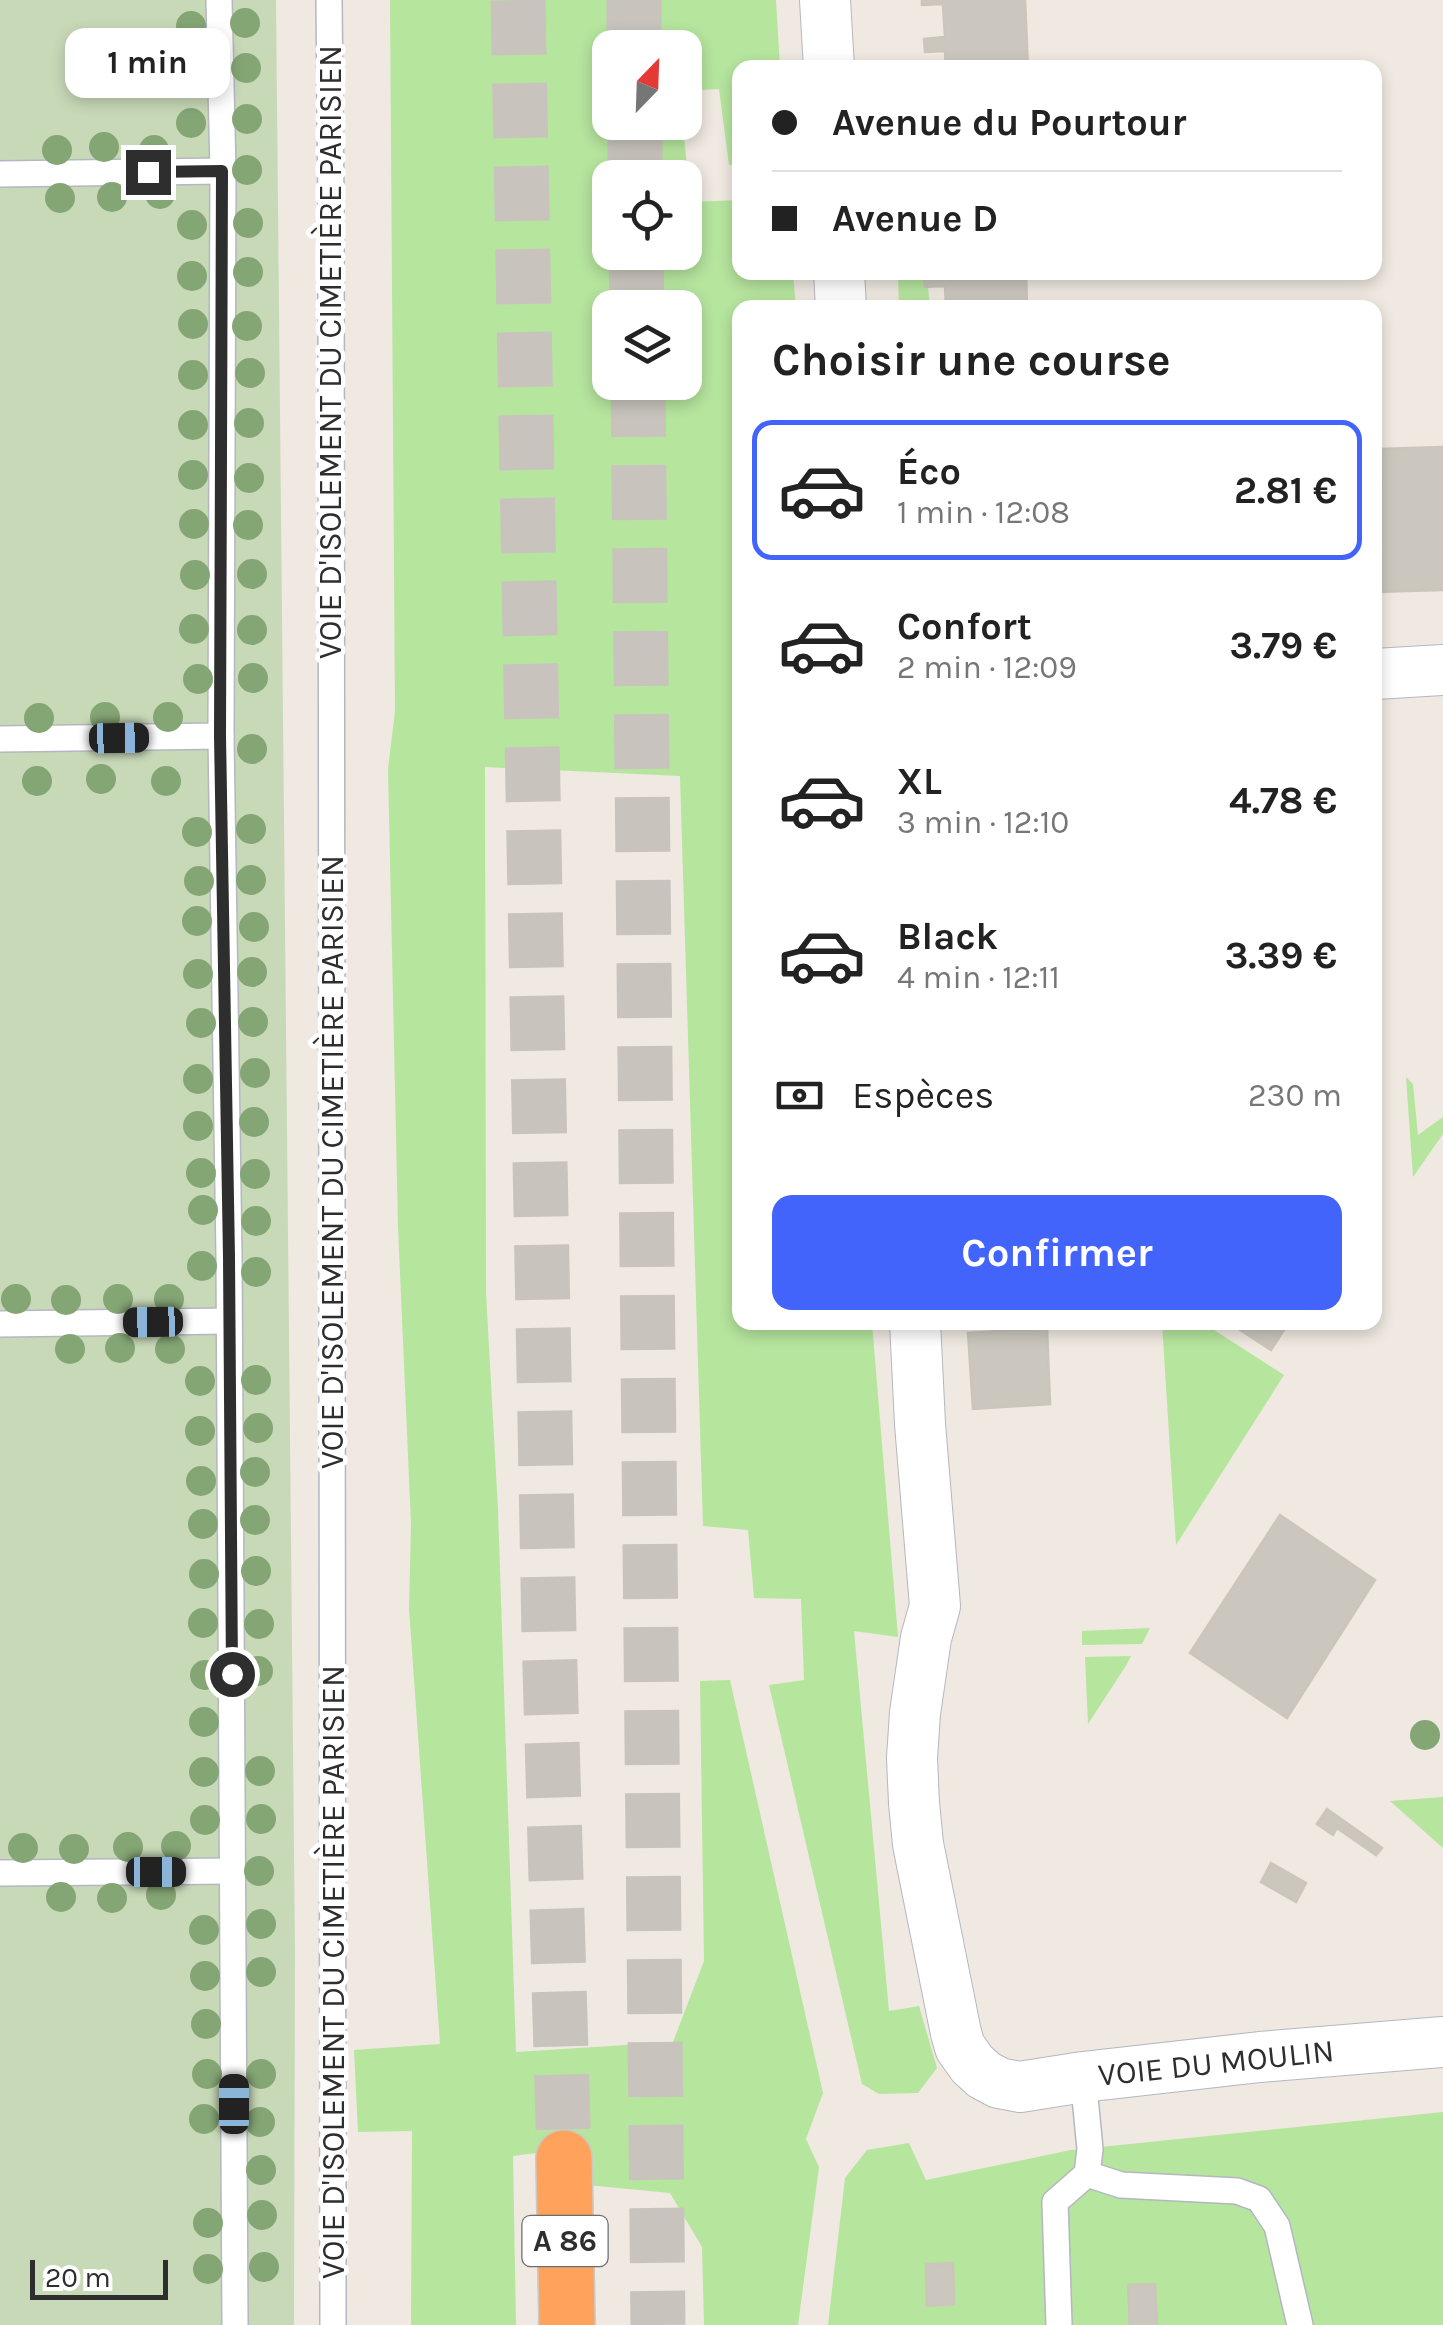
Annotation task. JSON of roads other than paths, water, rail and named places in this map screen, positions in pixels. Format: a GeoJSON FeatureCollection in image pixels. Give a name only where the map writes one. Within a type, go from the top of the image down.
{"type":"FeatureCollection","features":[{"type":"Feature","properties":{"kind":"highway","name":"A 86"},"geometry":{"type":"LineString","coordinates":[[564,2158],[567,2325]]}},
{"type":"Feature","properties":{"kind":"street"},"geometry":{"type":"LineString","coordinates":[[825,0],[828,60]]}},
{"type":"Feature","properties":{"kind":"street"},"geometry":{"type":"LineString","coordinates":[[1382,674],[1443,670]]}},
{"type":"Feature","properties":{"kind":"street","name":"VOIE DU MOULIN"},"geometry":{"type":"LineString","coordinates":[[915,1330],[935,1606],[915,1713],[912,1758],[918,1844],[956,2033],[972,2064],[990,2080],[1020,2087],[1260,2057],[1443,2042]]}},
{"type":"Feature","properties":{"kind":"lane"},"geometry":{"type":"LineString","coordinates":[[218,0],[222,171],[220,736],[230,1322],[235,2325]]}},
{"type":"Feature","properties":{"kind":"lane","name":"VOIE D'ISOLEMENT DU CIMETIÈRE PARISIEN"},"geometry":{"type":"LineString","coordinates":[[329,0],[333,2325]]}},
{"type":"Feature","properties":{"kind":"lane"},"geometry":{"type":"LineString","coordinates":[[0,174],[222,171]]}},
{"type":"Feature","properties":{"kind":"lane"},"geometry":{"type":"LineString","coordinates":[[0,740],[220,736]]}},
{"type":"Feature","properties":{"kind":"lane"},"geometry":{"type":"LineString","coordinates":[[0,1324],[230,1322]]}},
{"type":"Feature","properties":{"kind":"lane"},"geometry":{"type":"LineString","coordinates":[[0,1873],[233,1872]]}},
{"type":"Feature","properties":{"kind":"lane"},"geometry":{"type":"LineString","coordinates":[[1059,2325],[1055,2202],[1087,2174],[1090,2148],[1083,2077]]}},
{"type":"Feature","properties":{"kind":"lane"},"geometry":{"type":"LineString","coordinates":[[1087,2174],[1120,2186],[1237,2190],[1259,2199],[1278,2226],[1300,2325]]}},
{"type":"Feature","properties":{"kind":"tunnel"},"geometry":{"type":"LineString","coordinates":[[518,0],[549,1634],[564,2158]]}},
{"type":"Feature","properties":{"kind":"tunnel"},"geometry":{"type":"LineString","coordinates":[[634,0],[634,30]]}},
{"type":"Feature","properties":{"kind":"tunnel"},"geometry":{"type":"LineString","coordinates":[[635,140],[635,160]]}},
{"type":"Feature","properties":{"kind":"tunnel"},"geometry":{"type":"LineString","coordinates":[[636,270],[637,290]]}},
{"type":"Feature","properties":{"kind":"tunnel"},"geometry":{"type":"LineString","coordinates":[[638,400],[658,2325]]}}]}
